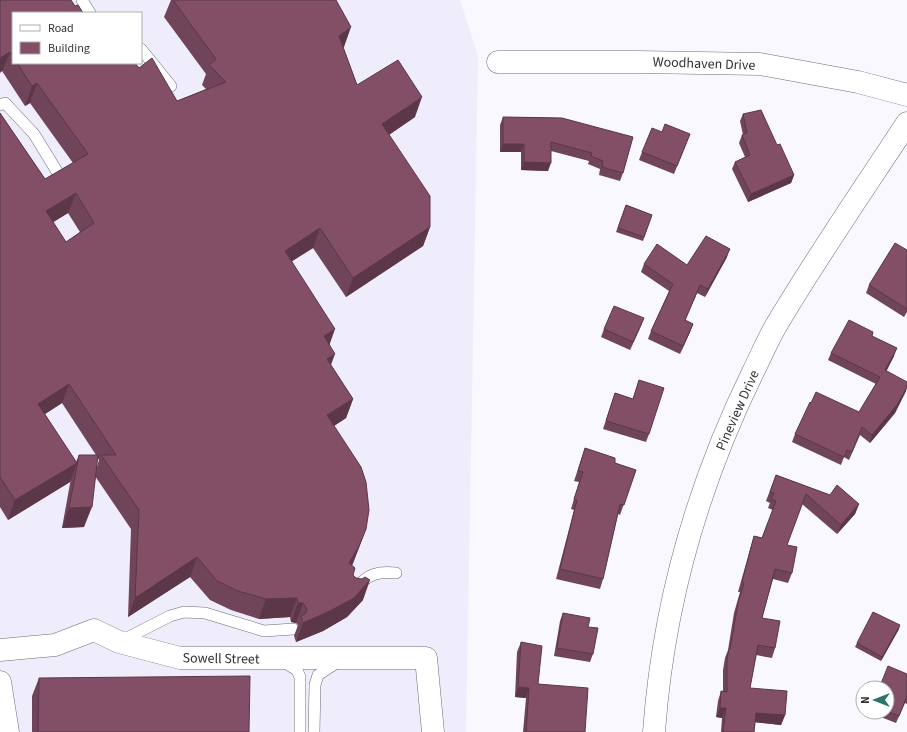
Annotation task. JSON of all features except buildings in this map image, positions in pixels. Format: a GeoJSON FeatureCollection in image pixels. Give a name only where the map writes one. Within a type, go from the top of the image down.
{"type":"FeatureCollection","features":[{"type":"Feature","properties":{"kind":"street","name":"Woodhaven Drive"},"geometry":{"type":"LineString","coordinates":[[498,62],[760,64],[858,82],[907,95]]}},
{"type":"Feature","properties":{"kind":"street","name":"Pineview Drive"},"geometry":{"type":"LineString","coordinates":[[654,732],[657,688],[672,602],[700,502],[733,412],[777,325],[907,123]]}},
{"type":"Feature","properties":{"kind":"street","name":"Sowell Street"},"geometry":{"type":"LineString","coordinates":[[0,650],[55,645],[94,630],[119,642],[180,658],[426,658],[434,732]]}},
{"type":"Feature","properties":{"kind":"street"},"geometry":{"type":"LineString","coordinates":[[0,682],[7,731]]}},
{"type":"Feature","properties":{"kind":"lane"},"geometry":{"type":"LineString","coordinates":[[82,0],[89,12]]}},
{"type":"Feature","properties":{"kind":"lane"},"geometry":{"type":"LineString","coordinates":[[142,50],[171,86]]}},
{"type":"Feature","properties":{"kind":"lane"},"geometry":{"type":"LineString","coordinates":[[0,105],[5,103],[34,134],[61,178]]}},
{"type":"Feature","properties":{"kind":"lane"},"geometry":{"type":"LineString","coordinates":[[353,592],[362,581],[380,571],[396,572]]}},
{"type":"Feature","properties":{"kind":"lane"},"geometry":{"type":"LineString","coordinates":[[119,642],[170,616],[184,612],[204,613],[264,631],[293,629]]}},
{"type":"Feature","properties":{"kind":"lane"},"geometry":{"type":"LineString","coordinates":[[276,659],[297,670],[300,676],[300,732]]}},
{"type":"Feature","properties":{"kind":"lane"},"geometry":{"type":"LineString","coordinates":[[314,732],[315,685],[318,675],[344,659]]}},
{"type":"Feature","properties":{"kind":"shaded area"},"geometry":{"type":"Polygon","coordinates":[[[0,0],[460,0],[478,56],[466,732],[0,732],[0,0]]]}}]}
